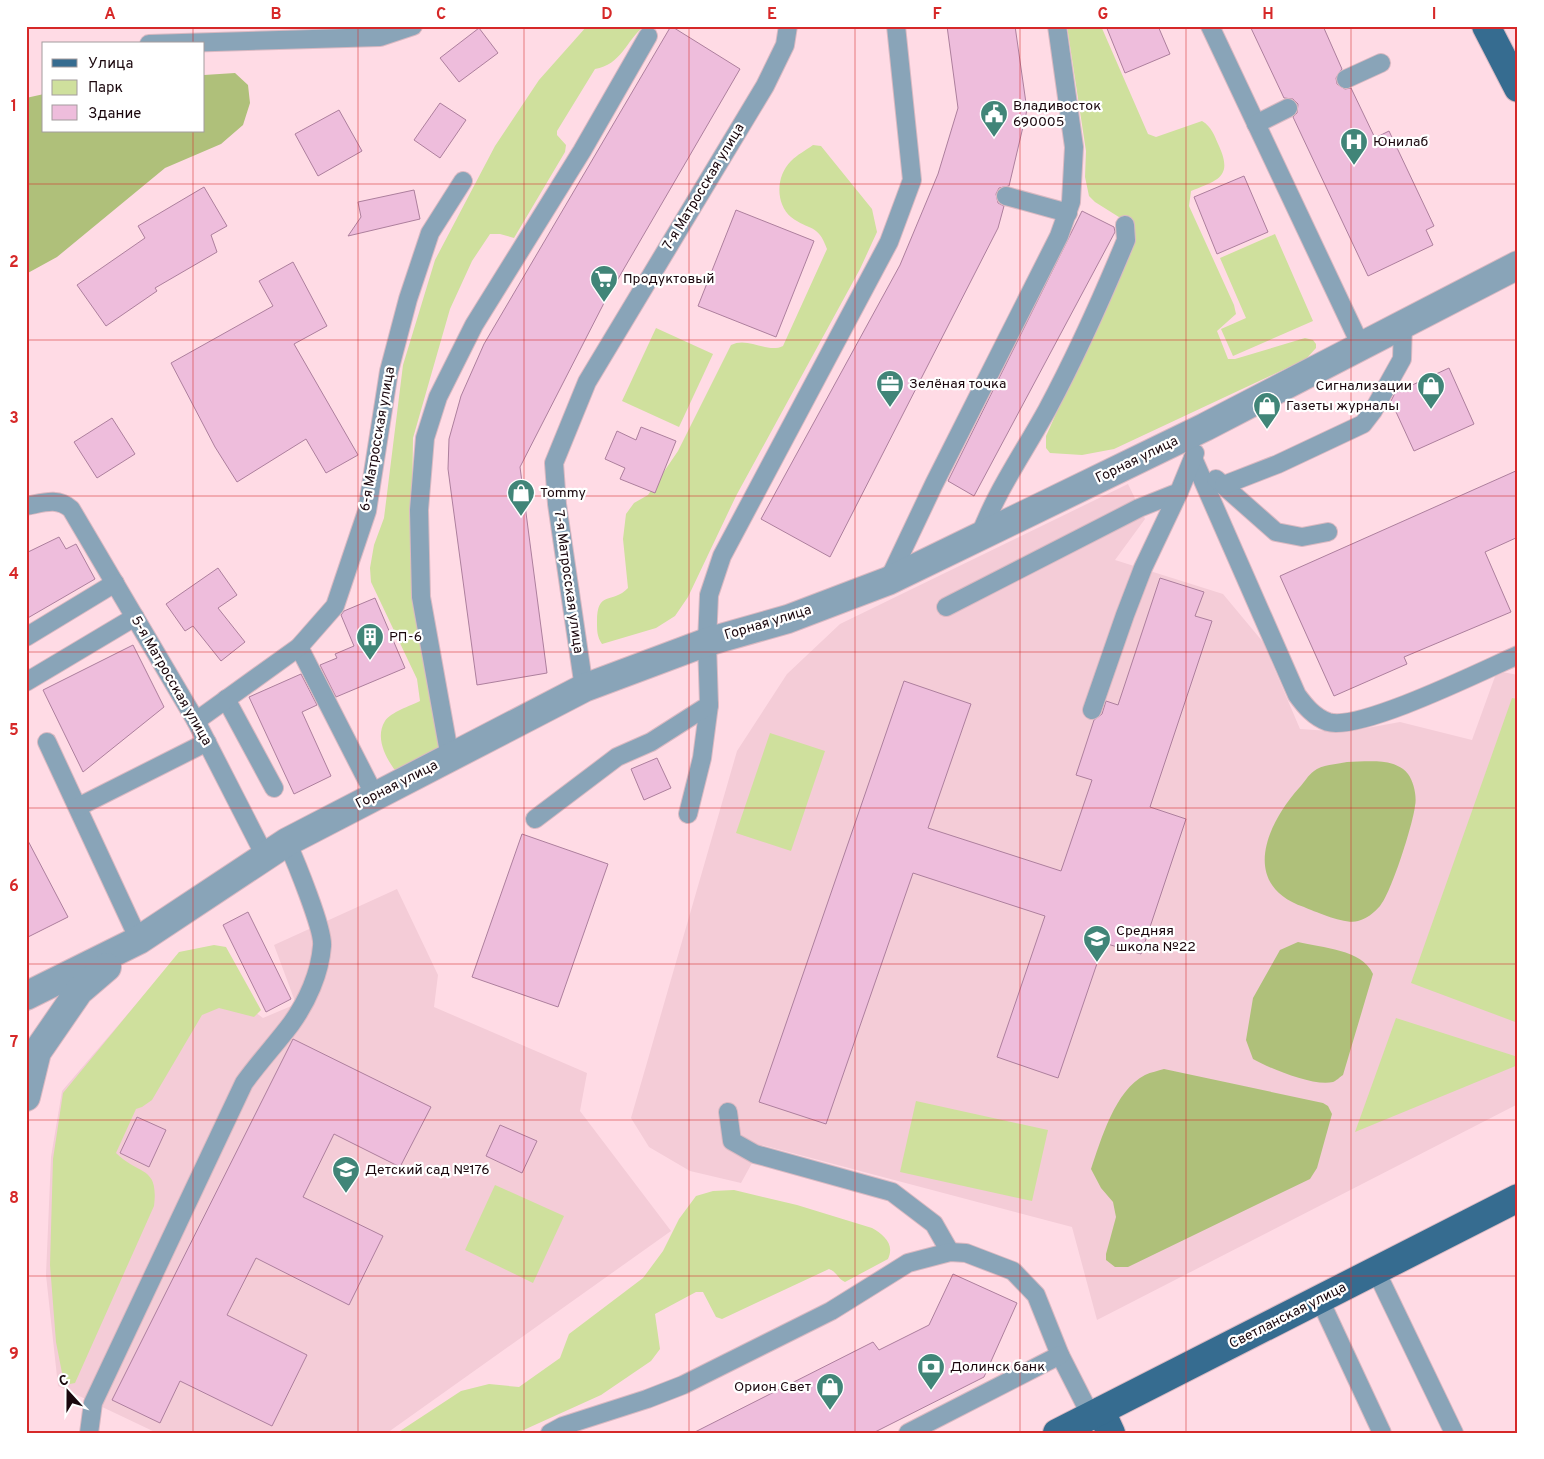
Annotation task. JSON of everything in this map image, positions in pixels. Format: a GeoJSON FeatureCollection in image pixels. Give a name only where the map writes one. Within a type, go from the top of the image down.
{"type":"FeatureCollection","features":[{"type":"Feature","properties":{"kind":"main road"},"geometry":{"type":"LineString","coordinates":[[1486,26],[1516,78]]}},
{"type":"Feature","properties":{"kind":"main road","name":"Светланская улица"},"geometry":{"type":"LineString","coordinates":[[1057,1433],[1101,1420],[1320,1300],[1518,1198]]}},
{"type":"Feature","properties":{"kind":"street","name":"Горная улица"},"geometry":{"type":"LineString","coordinates":[[26,996],[139,940],[276,849],[584,688],[707,642],[788,619],[888,581],[1205,427],[1518,264]]}},
{"type":"Feature","properties":{"kind":"street"},"geometry":{"type":"LineString","coordinates":[[26,1097],[32,1053],[79,991],[139,940]]}},
{"type":"Feature","properties":{"kind":"lane"},"geometry":{"type":"LineString","coordinates":[[205,42],[380,37],[413,26]]}},
{"type":"Feature","properties":{"kind":"lane","name":"7-я Матросская улица"},"geometry":{"type":"LineString","coordinates":[[584,688],[557,504],[554,463],[587,382],[765,86],[785,45],[788,26]]}},
{"type":"Feature","properties":{"kind":"lane"},"geometry":{"type":"LineString","coordinates":[[688,814],[702,758],[709,705],[707,642],[709,595],[722,556],[889,242],[912,180],[896,26]]}},
{"type":"Feature","properties":{"kind":"lane"},"geometry":{"type":"LineString","coordinates":[[888,581],[934,484],[1055,245],[1068,213],[1071,202],[1074,147],[1057,26]]}},
{"type":"Feature","properties":{"kind":"lane"},"geometry":{"type":"LineString","coordinates":[[1210,26],[1361,346]]}},
{"type":"Feature","properties":{"kind":"lane"},"geometry":{"type":"LineString","coordinates":[[450,758],[421,597],[419,510],[425,438],[438,397],[474,325],[582,151],[648,36]]}},
{"type":"Feature","properties":{"kind":"lane"},"geometry":{"type":"LineString","coordinates":[[1346,79],[1381,63]]}},
{"type":"Feature","properties":{"kind":"lane"},"geometry":{"type":"LineString","coordinates":[[1256,124],[1288,108]]}},
{"type":"Feature","properties":{"kind":"lane","name":"6-я Матросская улица"},"geometry":{"type":"LineString","coordinates":[[196,721],[299,647],[335,606],[367,510],[389,371],[408,299],[430,233],[463,181]]}},
{"type":"Feature","properties":{"kind":"lane"},"geometry":{"type":"LineString","coordinates":[[1006,196],[1068,213]]}},
{"type":"Feature","properties":{"kind":"lane"},"geometry":{"type":"LineString","coordinates":[[979,538],[988,512],[1027,448],[1079,349],[1126,240],[1125,225]]}},
{"type":"Feature","properties":{"kind":"lane"},"geometry":{"type":"LineString","coordinates":[[1224,485],[1278,464],[1363,424],[1373,411],[1402,359],[1403,324]]}},
{"type":"Feature","properties":{"kind":"lane"},"geometry":{"type":"LineString","coordinates":[[1092,710],[1143,568],[1180,492],[1205,427]]}},
{"type":"Feature","properties":{"kind":"lane"},"geometry":{"type":"LineString","coordinates":[[1193,458],[1276,532],[1302,537],[1328,532]]}},
{"type":"Feature","properties":{"kind":"lane"},"geometry":{"type":"LineString","coordinates":[[1193,458],[1297,695],[1309,711],[1328,722],[1343,723],[1358,719],[1400,706],[1518,655]]}},
{"type":"Feature","properties":{"kind":"lane"},"geometry":{"type":"LineString","coordinates":[[946,606],[1139,508],[1180,492]]}},
{"type":"Feature","properties":{"kind":"lane","name":"5-я Матросская улица"},"geometry":{"type":"LineString","coordinates":[[26,506],[55,501],[63,502],[72,508],[207,742],[276,849],[296,861],[322,945],[311,988],[292,1023],[262,1058],[244,1083],[92,1402],[89,1433]]}},
{"type":"Feature","properties":{"kind":"lane"},"geometry":{"type":"LineString","coordinates":[[26,638],[115,583]]}},
{"type":"Feature","properties":{"kind":"lane"},"geometry":{"type":"LineString","coordinates":[[26,682],[135,618]]}},
{"type":"Feature","properties":{"kind":"lane"},"geometry":{"type":"LineString","coordinates":[[299,647],[375,796]]}},
{"type":"Feature","properties":{"kind":"lane"},"geometry":{"type":"LineString","coordinates":[[226,699],[274,788]]}},
{"type":"Feature","properties":{"kind":"lane"},"geometry":{"type":"LineString","coordinates":[[535,819],[617,757],[651,742],[709,705]]}},
{"type":"Feature","properties":{"kind":"lane"},"geometry":{"type":"LineString","coordinates":[[47,742],[139,940]]}},
{"type":"Feature","properties":{"kind":"lane"},"geometry":{"type":"LineString","coordinates":[[78,807],[207,742]]}},
{"type":"Feature","properties":{"kind":"lane"},"geometry":{"type":"LineString","coordinates":[[728,1112],[732,1141],[755,1154],[892,1192],[934,1224],[950,1252]]}},
{"type":"Feature","properties":{"kind":"lane"},"geometry":{"type":"LineString","coordinates":[[550,1433],[563,1426],[647,1399],[683,1385],[831,1311],[908,1263],[950,1252],[966,1253],[1013,1271],[1036,1295],[1060,1356],[1101,1420]]}},
{"type":"Feature","properties":{"kind":"lane"},"geometry":{"type":"LineString","coordinates":[[1376,1271],[1454,1433]]}},
{"type":"Feature","properties":{"kind":"lane"},"geometry":{"type":"LineString","coordinates":[[1320,1300],[1382,1433]]}},
{"type":"Feature","properties":{"kind":"lane"},"geometry":{"type":"LineString","coordinates":[[908,1433],[1060,1356]]}},
{"type":"Feature","properties":{"kind":"shaded area","name":"Средняя школа №22"},"geometry":{"type":"Polygon","coordinates":[[[1128,484],[1145,519],[1115,560],[1223,594],[1263,642],[1300,729],[1345,732],[1400,722],[1472,740],[1497,671],[1518,675],[1518,1104],[1097,1320],[1072,1227],[762,1145],[741,1183],[690,1171],[649,1147],[631,1118],[737,751],[787,674],[840,624],[1128,484]]]}},
{"type":"Feature","properties":{"kind":"shaded area","name":"Детский сад №176"},"geometry":{"type":"Polygon","coordinates":[[[397,889],[438,975],[434,1007],[587,1073],[580,1111],[671,1231],[387,1433],[157,1433],[58,1386],[46,1275],[51,1157],[62,1091],[179,954],[263,1018],[296,1004],[274,945],[397,889]]]}},
{"type":"Feature","properties":{"kind":"green space"},"geometry":{"type":"Polygon","coordinates":[[[587,26],[644,26],[617,58],[604,67],[595,69],[557,131],[557,135],[566,145],[565,152],[514,238],[500,234],[490,234],[472,261],[450,309],[413,438],[411,569],[440,739],[438,750],[403,770],[394,769],[382,746],[382,727],[385,721],[392,715],[420,701],[417,679],[371,582],[370,568],[374,545],[384,518],[403,365],[435,260],[495,146],[539,80],[587,26]]]}},
{"type":"Feature","properties":{"kind":"green space"},"geometry":{"type":"Polygon","coordinates":[[[1067,26],[1101,26],[1148,134],[1156,137],[1202,121],[1214,135],[1223,156],[1223,171],[1220,176],[1209,184],[1191,191],[1189,206],[1234,305],[1236,314],[1217,331],[1228,359],[1235,359],[1305,338],[1313,340],[1316,344],[1316,348],[1306,359],[1114,449],[1082,455],[1050,453],[1046,448],[1046,436],[1084,352],[1130,224],[1095,202],[1089,196],[1085,177],[1086,151],[1067,26]]]}},
{"type":"Feature","properties":{"kind":"green space"},"geometry":{"type":"Polygon","coordinates":[[[235,73],[248,85],[250,103],[243,125],[221,144],[165,168],[57,257],[26,274],[26,98],[42,94],[42,132],[205,132],[205,75],[235,73]]]}},
{"type":"Feature","properties":{"kind":"green space"},"geometry":{"type":"Polygon","coordinates":[[[813,145],[821,146],[872,209],[877,232],[860,269],[736,496],[688,597],[675,616],[656,628],[602,644],[597,628],[600,605],[606,599],[622,593],[628,588],[623,539],[626,514],[634,503],[648,495],[678,451],[731,345],[744,342],[771,348],[783,346],[827,249],[824,241],[816,231],[791,217],[782,204],[780,197],[780,182],[786,167],[793,159],[813,145]]]}},
{"type":"Feature","properties":{"kind":"green space"},"geometry":{"type":"Polygon","coordinates":[[[1275,234],[1313,321],[1233,356],[1221,329],[1246,318],[1220,258],[1275,234]]]}},
{"type":"Feature","properties":{"kind":"green space"},"geometry":{"type":"Polygon","coordinates":[[[656,328],[713,354],[679,427],[622,401],[656,328]]]}},
{"type":"Feature","properties":{"kind":"green space"},"geometry":{"type":"Polygon","coordinates":[[[1512,698],[1518,699],[1518,1023],[1411,983],[1512,698]]]}},
{"type":"Feature","properties":{"kind":"green space"},"geometry":{"type":"Polygon","coordinates":[[[770,733],[825,751],[791,851],[736,833],[770,733]]]}},
{"type":"Feature","properties":{"kind":"green space"},"geometry":{"type":"Polygon","coordinates":[[[1371,761],[1396,765],[1410,777],[1416,798],[1406,842],[1385,899],[1370,915],[1353,922],[1323,915],[1284,897],[1272,884],[1266,869],[1265,853],[1269,836],[1277,819],[1308,777],[1317,769],[1347,762],[1371,761]]]}},
{"type":"Feature","properties":{"kind":"green space"},"geometry":{"type":"Polygon","coordinates":[[[1298,942],[1351,954],[1368,966],[1373,974],[1343,1075],[1333,1082],[1315,1082],[1280,1072],[1260,1063],[1253,1059],[1246,1040],[1253,998],[1280,950],[1298,942]]]}},
{"type":"Feature","properties":{"kind":"green space"},"geometry":{"type":"Polygon","coordinates":[[[214,945],[226,947],[261,1010],[254,1017],[219,1008],[202,1015],[152,1100],[136,1109],[116,1153],[150,1177],[155,1193],[154,1206],[75,1383],[70,1384],[63,1378],[56,1342],[50,1265],[53,1159],[63,1093],[179,952],[214,945]]]}},
{"type":"Feature","properties":{"kind":"green space"},"geometry":{"type":"Polygon","coordinates":[[[1396,1018],[1518,1057],[1518,1065],[1355,1132],[1396,1018]]]}},
{"type":"Feature","properties":{"kind":"green space"},"geometry":{"type":"Polygon","coordinates":[[[1164,1069],[1323,1103],[1328,1106],[1332,1114],[1317,1168],[1310,1179],[1128,1267],[1115,1267],[1106,1260],[1116,1217],[1113,1202],[1101,1188],[1091,1169],[1110,1117],[1125,1092],[1134,1082],[1145,1075],[1164,1069]]]}},
{"type":"Feature","properties":{"kind":"green space"},"geometry":{"type":"Polygon","coordinates":[[[916,1101],[1048,1130],[1032,1201],[900,1172],[916,1101]]]}},
{"type":"Feature","properties":{"kind":"green space"},"geometry":{"type":"Polygon","coordinates":[[[495,1185],[564,1216],[533,1283],[465,1250],[495,1185]]]}},
{"type":"Feature","properties":{"kind":"green space"},"geometry":{"type":"Polygon","coordinates":[[[734,1190],[797,1205],[872,1228],[887,1240],[890,1249],[888,1259],[845,1282],[829,1269],[722,1319],[716,1317],[703,1292],[696,1292],[655,1314],[660,1349],[651,1361],[601,1395],[517,1433],[397,1433],[461,1391],[489,1384],[519,1387],[560,1358],[569,1334],[643,1278],[663,1251],[679,1219],[696,1196],[713,1191],[734,1190]]]}},
{"type":"Feature","properties":{"kind":"building"},"geometry":{"type":"Polygon","coordinates":[[[671,26],[740,69],[604,303],[520,467],[547,673],[477,685],[448,469],[449,439],[461,396],[484,344],[671,26]]]}},
{"type":"Feature","properties":{"kind":"building"},"geometry":{"type":"Polygon","coordinates":[[[947,26],[1015,26],[1027,110],[1009,186],[999,188],[996,194],[998,203],[1004,206],[998,228],[830,557],[761,519],[900,265],[938,174],[958,108],[947,26]]]}},
{"type":"Feature","properties":{"kind":"building"},"geometry":{"type":"Polygon","coordinates":[[[1106,26],[1158,26],[1170,54],[1125,73],[1106,26]]]}},
{"type":"Feature","properties":{"kind":"building"},"geometry":{"type":"Polygon","coordinates":[[[1250,26],[1323,26],[1342,69],[1336,78],[1337,84],[1345,89],[1351,88],[1375,138],[1389,131],[1434,226],[1426,230],[1433,245],[1368,276],[1293,117],[1297,113],[1298,104],[1293,99],[1284,98],[1250,26]]]}},
{"type":"Feature","properties":{"kind":"building"},"geometry":{"type":"Polygon","coordinates":[[[479,28],[498,53],[459,82],[440,58],[479,28]]]}},
{"type":"Feature","properties":{"kind":"building"},"geometry":{"type":"Polygon","coordinates":[[[440,103],[466,120],[440,158],[414,140],[440,103]]]}},
{"type":"Feature","properties":{"kind":"building"},"geometry":{"type":"Polygon","coordinates":[[[339,110],[362,151],[318,176],[295,134],[339,110]]]}},
{"type":"Feature","properties":{"kind":"building"},"geometry":{"type":"Polygon","coordinates":[[[1244,176],[1268,232],[1217,254],[1194,197],[1244,176]]]}},
{"type":"Feature","properties":{"kind":"building"},"geometry":{"type":"Polygon","coordinates":[[[204,187],[227,226],[211,235],[217,252],[155,288],[157,291],[106,326],[77,285],[145,238],[138,226],[204,187]]]}},
{"type":"Feature","properties":{"kind":"building"},"geometry":{"type":"Polygon","coordinates":[[[414,190],[420,219],[348,236],[361,217],[358,202],[414,190]]]}},
{"type":"Feature","properties":{"kind":"building"},"geometry":{"type":"Polygon","coordinates":[[[736,210],[814,241],[776,337],[698,306],[736,210]]]}},
{"type":"Feature","properties":{"kind":"building"},"geometry":{"type":"Polygon","coordinates":[[[1082,211],[1114,227],[1115,232],[974,496],[948,481],[1082,211]]]}},
{"type":"Feature","properties":{"kind":"building"},"geometry":{"type":"Polygon","coordinates":[[[293,262],[327,326],[294,344],[358,455],[326,473],[306,439],[237,482],[215,447],[171,363],[273,306],[259,281],[293,262]]]}},
{"type":"Feature","properties":{"kind":"building","name":"Сигнализации"},"geometry":{"type":"Polygon","coordinates":[[[1449,368],[1474,424],[1414,451],[1391,401],[1395,393],[1449,368]]]}},
{"type":"Feature","properties":{"kind":"building"},"geometry":{"type":"Polygon","coordinates":[[[112,418],[135,454],[97,478],[74,442],[112,418]]]}},
{"type":"Feature","properties":{"kind":"building"},"geometry":{"type":"Polygon","coordinates":[[[641,427],[676,441],[655,493],[620,479],[625,468],[605,459],[617,431],[636,440],[641,427]]]}},
{"type":"Feature","properties":{"kind":"building"},"geometry":{"type":"Polygon","coordinates":[[[1518,470],[1518,537],[1485,552],[1511,612],[1404,657],[1407,664],[1334,696],[1280,576],[1518,470]]]}},
{"type":"Feature","properties":{"kind":"building"},"geometry":{"type":"Polygon","coordinates":[[[59,537],[66,549],[76,544],[95,579],[26,619],[26,553],[59,537]]]}},
{"type":"Feature","properties":{"kind":"building"},"geometry":{"type":"Polygon","coordinates":[[[218,568],[237,595],[218,608],[245,642],[221,661],[193,626],[185,631],[166,604],[218,568]]]}},
{"type":"Feature","properties":{"kind":"building"},"geometry":{"type":"Polygon","coordinates":[[[1160,578],[1204,592],[1195,616],[1212,621],[1150,807],[1186,819],[1141,954],[1104,943],[1058,1078],[997,1057],[1045,916],[913,873],[826,1124],[759,1102],[904,681],[971,704],[928,828],[1061,871],[1092,780],[1076,775],[1094,720],[1102,714],[1106,701],[1118,705],[1160,578]]]}},
{"type":"Feature","properties":{"kind":"building"},"geometry":{"type":"Polygon","coordinates":[[[375,598],[405,668],[336,697],[320,665],[337,658],[335,654],[354,646],[341,615],[344,611],[375,598]]]}},
{"type":"Feature","properties":{"kind":"building"},"geometry":{"type":"Polygon","coordinates":[[[133,645],[164,707],[83,772],[43,690],[133,645]]]}},
{"type":"Feature","properties":{"kind":"building"},"geometry":{"type":"Polygon","coordinates":[[[301,674],[317,705],[302,712],[331,776],[294,794],[249,697],[301,674]]]}},
{"type":"Feature","properties":{"kind":"building"},"geometry":{"type":"Polygon","coordinates":[[[657,758],[671,788],[644,800],[631,769],[657,758]]]}},
{"type":"Feature","properties":{"kind":"building"},"geometry":{"type":"Polygon","coordinates":[[[522,834],[608,864],[558,1007],[472,977],[522,834]]]}},
{"type":"Feature","properties":{"kind":"building"},"geometry":{"type":"Polygon","coordinates":[[[26,837],[68,917],[26,938],[26,837]]]}},
{"type":"Feature","properties":{"kind":"building"},"geometry":{"type":"Polygon","coordinates":[[[248,912],[291,999],[266,1012],[223,925],[248,912]]]}},
{"type":"Feature","properties":{"kind":"building","name":"Детский сад №176"},"geometry":{"type":"Polygon","coordinates":[[[293,1039],[431,1107],[400,1167],[334,1134],[303,1197],[383,1236],[349,1305],[256,1258],[227,1315],[307,1355],[272,1426],[180,1381],[160,1423],[112,1400],[293,1039]]]}},
{"type":"Feature","properties":{"kind":"building"},"geometry":{"type":"Polygon","coordinates":[[[137,1117],[166,1130],[149,1167],[120,1153],[137,1117]]]}},
{"type":"Feature","properties":{"kind":"building"},"geometry":{"type":"Polygon","coordinates":[[[500,1125],[537,1141],[522,1173],[486,1156],[500,1125]]]}},
{"type":"Feature","properties":{"kind":"building"},"geometry":{"type":"Polygon","coordinates":[[[953,1274],[1017,1303],[984,1377],[873,1433],[693,1433],[873,1342],[879,1350],[929,1325],[953,1274]]]}},
{"type":"Feature","properties":{"kind":"place","name":"Владивосток 690005"},"geometry":{"type":"Point","coordinates":[994,138]}},
{"type":"Feature","properties":{"kind":"place","name":"Юнилаб"},"geometry":{"type":"Point","coordinates":[1354,166]}},
{"type":"Feature","properties":{"kind":"place","name":"Продуктовый"},"geometry":{"type":"Point","coordinates":[604,303]}},
{"type":"Feature","properties":{"kind":"place","name":"Зелёная точка"},"geometry":{"type":"Point","coordinates":[890,408]}},
{"type":"Feature","properties":{"kind":"place","name":"Сигнализации"},"geometry":{"type":"Point","coordinates":[1431,410]}},
{"type":"Feature","properties":{"kind":"place","name":"Газеты журналы"},"geometry":{"type":"Point","coordinates":[1267,430]}},
{"type":"Feature","properties":{"kind":"place","name":"Tommy"},"geometry":{"type":"Point","coordinates":[521,517]}},
{"type":"Feature","properties":{"kind":"place","name":"РП-6"},"geometry":{"type":"Point","coordinates":[370,661]}},
{"type":"Feature","properties":{"kind":"place","name":"Средняя школа №22"},"geometry":{"type":"Point","coordinates":[1097,963]}},
{"type":"Feature","properties":{"kind":"place","name":"Детский сад №176"},"geometry":{"type":"Point","coordinates":[346,1194]}},
{"type":"Feature","properties":{"kind":"place","name":"Долинск банк"},"geometry":{"type":"Point","coordinates":[931,1391]}},
{"type":"Feature","properties":{"kind":"place","name":"Орион Свет"},"geometry":{"type":"Point","coordinates":[830,1411]}}]}
